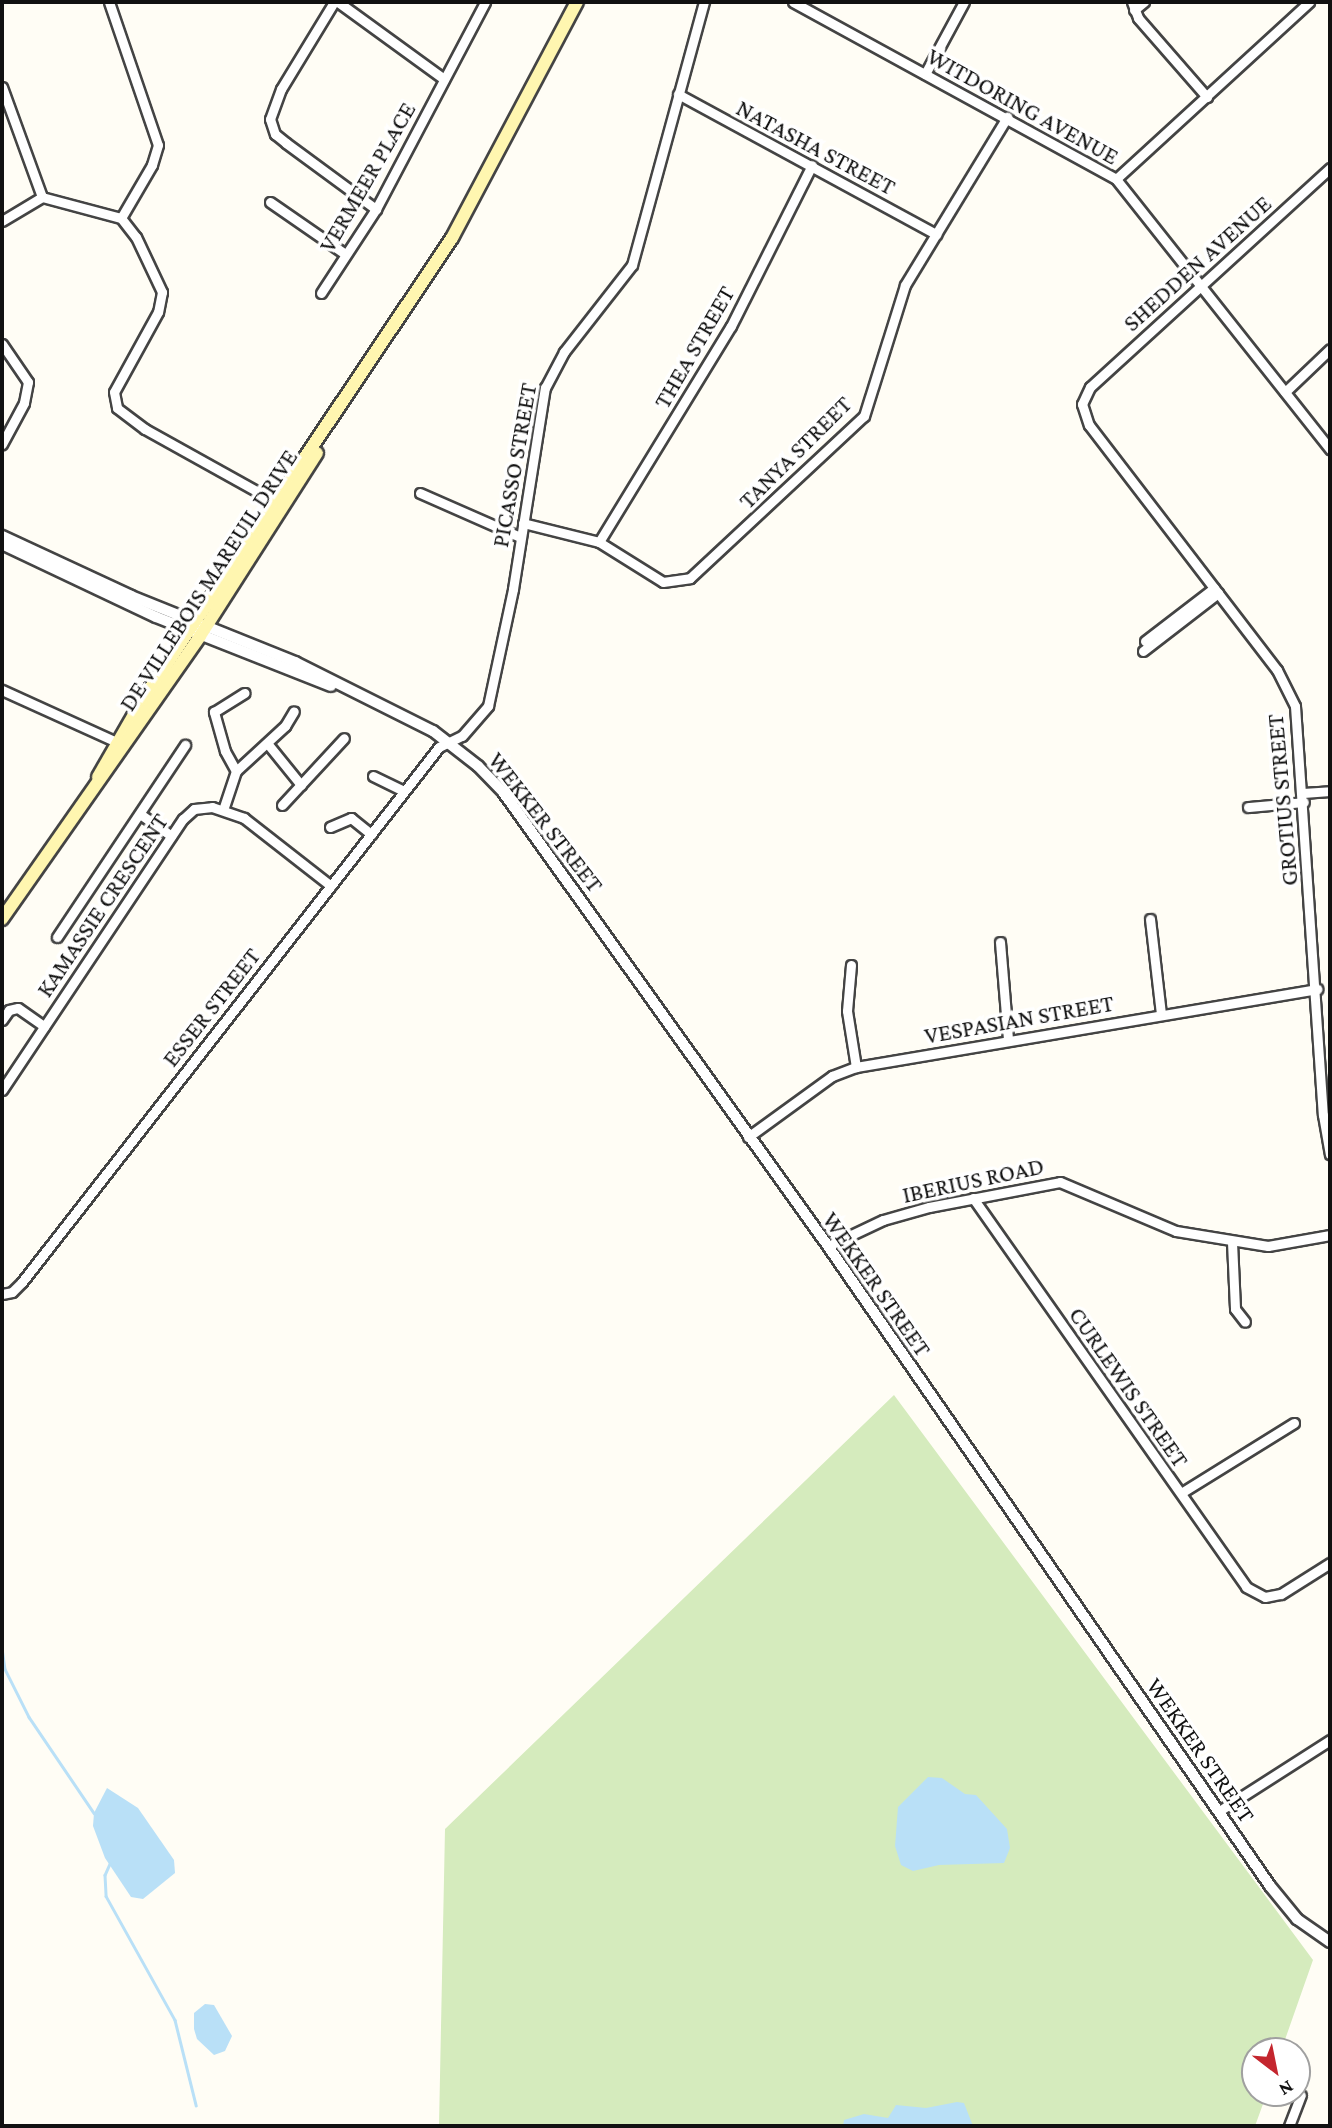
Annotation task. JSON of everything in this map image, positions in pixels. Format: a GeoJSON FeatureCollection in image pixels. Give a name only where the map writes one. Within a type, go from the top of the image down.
{"type":"FeatureCollection","features":[{"type":"Feature","properties":{"kind":"main road","name":"DE VILLEBOIS MAREUIL DRIVE"},"geometry":{"type":"LineString","coordinates":[[2,919],[198,629],[452,238],[577,2]]}},
{"type":"Feature","properties":{"kind":"street"},"geometry":{"type":"LineString","coordinates":[[109,2],[158,145],[152,165],[121,218]]}},
{"type":"Feature","properties":{"kind":"street"},"geometry":{"type":"LineString","coordinates":[[376,209],[275,134],[270,119],[281,89],[336,2],[444,79]]}},
{"type":"Feature","properties":{"kind":"street","name":"VERMEER PLACE"},"geometry":{"type":"LineString","coordinates":[[321,293],[376,209],[485,2]]}},
{"type":"Feature","properties":{"kind":"street","name":"PICASSO STREET"},"geometry":{"type":"LineString","coordinates":[[451,743],[478,719],[492,696],[549,378],[632,265],[704,2]]}},
{"type":"Feature","properties":{"kind":"street","name":"WITDORING AVENUE"},"geometry":{"type":"LineString","coordinates":[[793,2],[812,6],[925,74],[1116,179],[1330,449]]}},
{"type":"Feature","properties":{"kind":"street"},"geometry":{"type":"LineString","coordinates":[[925,74],[964,2]]}},
{"type":"Feature","properties":{"kind":"street"},"geometry":{"type":"LineString","coordinates":[[1144,2],[1133,6],[1207,97]]}},
{"type":"Feature","properties":{"kind":"street"},"geometry":{"type":"LineString","coordinates":[[1116,179],[1309,2]]}},
{"type":"Feature","properties":{"kind":"street"},"geometry":{"type":"LineString","coordinates":[[2,88],[42,197]]}},
{"type":"Feature","properties":{"kind":"street","name":"NATASHA STREET"},"geometry":{"type":"LineString","coordinates":[[678,94],[936,234]]}},
{"type":"Feature","properties":{"kind":"street","name":"TANYA STREET"},"geometry":{"type":"LineString","coordinates":[[599,542],[663,582],[682,583],[864,416],[891,318],[936,234],[1007,117]]}},
{"type":"Feature","properties":{"kind":"street","name":"THEA STREET"},"geometry":{"type":"LineString","coordinates":[[599,542],[732,326],[812,165]]}},
{"type":"Feature","properties":{"kind":"street","name":"SHEDDEN AVENUE"},"geometry":{"type":"LineString","coordinates":[[1090,387],[1330,168]]}},
{"type":"Feature","properties":{"kind":"street"},"geometry":{"type":"LineString","coordinates":[[2,221],[42,197],[121,218],[136,237],[162,292],[158,312],[114,392],[117,408],[145,429],[280,504]]}},
{"type":"Feature","properties":{"kind":"street"},"geometry":{"type":"LineString","coordinates":[[270,202],[345,254]]}},
{"type":"Feature","properties":{"kind":"street"},"geometry":{"type":"LineString","coordinates":[[2,344],[28,382],[24,403],[2,444]]}},
{"type":"Feature","properties":{"kind":"street"},"geometry":{"type":"LineString","coordinates":[[1285,392],[1330,349]]}},
{"type":"Feature","properties":{"kind":"street","name":"GROTIUS STREET"},"geometry":{"type":"LineString","coordinates":[[1090,387],[1082,404],[1089,425],[1216,591],[1289,692],[1297,719],[1330,1154]]}},
{"type":"Feature","properties":{"kind":"street"},"geometry":{"type":"LineString","coordinates":[[420,493],[520,537]]}},
{"type":"Feature","properties":{"kind":"street"},"geometry":{"type":"LineString","coordinates":[[523,523],[599,542]]}},
{"type":"Feature","properties":{"kind":"street","name":"WEKKER STREET"},"geometry":{"type":"LineString","coordinates":[[2,536],[300,677],[351,692],[451,743],[503,792],[828,1246],[1283,1904],[1330,1942]]}},
{"type":"Feature","properties":{"kind":"street","name":"WEKKER STREET"},"geometry":{"type":"LineString","coordinates":[[2,544],[198,629]]}},
{"type":"Feature","properties":{"kind":"street"},"geometry":{"type":"LineString","coordinates":[[1144,646],[1216,591]]}},
{"type":"Feature","properties":{"kind":"street"},"geometry":{"type":"LineString","coordinates":[[2,690],[120,744]]}},
{"type":"Feature","properties":{"kind":"street"},"geometry":{"type":"LineString","coordinates":[[236,771],[225,751],[214,712],[244,692]]}},
{"type":"Feature","properties":{"kind":"street"},"geometry":{"type":"LineString","coordinates":[[294,711],[267,744],[236,771],[223,810],[244,818],[331,886]]}},
{"type":"Feature","properties":{"kind":"street"},"geometry":{"type":"LineString","coordinates":[[282,805],[344,738]]}},
{"type":"Feature","properties":{"kind":"street","name":"ESSER STREET"},"geometry":{"type":"LineString","coordinates":[[2,1294],[12,1293],[22,1282],[439,747],[451,743]]}},
{"type":"Feature","properties":{"kind":"street"},"geometry":{"type":"LineString","coordinates":[[267,744],[301,785]]}},
{"type":"Feature","properties":{"kind":"street"},"geometry":{"type":"LineString","coordinates":[[57,937],[185,745]]}},
{"type":"Feature","properties":{"kind":"street"},"geometry":{"type":"LineString","coordinates":[[373,776],[404,791]]}},
{"type":"Feature","properties":{"kind":"street"},"geometry":{"type":"LineString","coordinates":[[1248,807],[1330,791]]}},
{"type":"Feature","properties":{"kind":"street","name":"KAMASSIE CRESCENT"},"geometry":{"type":"LineString","coordinates":[[2,1090],[171,836],[194,809],[223,810]]}},
{"type":"Feature","properties":{"kind":"street"},"geometry":{"type":"LineString","coordinates":[[140,814],[171,836]]}},
{"type":"Feature","properties":{"kind":"street"},"geometry":{"type":"LineString","coordinates":[[330,827],[351,818],[371,834]]}},
{"type":"Feature","properties":{"kind":"street"},"geometry":{"type":"LineString","coordinates":[[1150,919],[1161,1014]]}},
{"type":"Feature","properties":{"kind":"street"},"geometry":{"type":"LineString","coordinates":[[1000,943],[1008,1040]]}},
{"type":"Feature","properties":{"kind":"street"},"geometry":{"type":"LineString","coordinates":[[850,965],[847,1012],[856,1067]]}},
{"type":"Feature","properties":{"kind":"street","name":"VESPASIAN STREET"},"geometry":{"type":"LineString","coordinates":[[748,1137],[832,1076],[856,1067],[1317,989]]}},
{"type":"Feature","properties":{"kind":"street"},"geometry":{"type":"LineString","coordinates":[[2,1020],[15,1007],[44,1026]]}},
{"type":"Feature","properties":{"kind":"street","name":"IBERIUS ROAD"},"geometry":{"type":"LineString","coordinates":[[828,1246],[883,1220],[973,1198],[1060,1182],[1176,1231],[1232,1242],[1283,1245],[1330,1235]]}},
{"type":"Feature","properties":{"kind":"street","name":"CURLEWIS STREET"},"geometry":{"type":"LineString","coordinates":[[973,1198],[1234,1571],[1257,1595],[1281,1594],[1330,1563]]}},
{"type":"Feature","properties":{"kind":"street"},"geometry":{"type":"LineString","coordinates":[[1232,1242],[1235,1309],[1245,1322]]}},
{"type":"Feature","properties":{"kind":"street"},"geometry":{"type":"LineString","coordinates":[[1181,1493],[1294,1423]]}},
{"type":"Feature","properties":{"kind":"street"},"geometry":{"type":"LineString","coordinates":[[1219,1811],[1330,1740]]}},
{"type":"Feature","properties":{"kind":"street"},"geometry":{"type":"LineString","coordinates":[[1289,2126],[1296,2107]]}},
{"type":"Feature","properties":{"kind":"green space"},"geometry":{"type":"Polygon","coordinates":[[[894,1395],[1313,1960],[1286,2037],[1241,2037],[1241,2107],[1262,2107],[1255,2126],[439,2126],[445,1829],[894,1395]]]}},
{"type":"Feature","properties":{"kind":"water"},"geometry":{"type":"Polygon","coordinates":[[[928,1777],[942,1778],[965,1794],[976,1795],[1007,1829],[1010,1848],[1004,1863],[939,1865],[913,1871],[901,1865],[895,1846],[898,1807],[928,1777]]]}},
{"type":"Feature","properties":{"kind":"water"},"geometry":{"type":"Polygon","coordinates":[[[107,1788],[138,1808],[174,1860],[175,1873],[143,1899],[131,1897],[105,1858],[93,1826],[94,1813],[107,1788]]]}},
{"type":"Feature","properties":{"kind":"water"},"geometry":{"type":"Polygon","coordinates":[[[205,2004],[214,2005],[232,2036],[225,2051],[214,2055],[197,2039],[194,2029],[194,2013],[205,2004]]]}},
{"type":"Feature","properties":{"kind":"water"},"geometry":{"type":"Polygon","coordinates":[[[964,2103],[973,2126],[843,2126],[844,2120],[864,2114],[888,2118],[896,2105],[926,2108],[964,2103]]]}},
{"type":"Feature","properties":{"kind":"waterway"},"geometry":{"type":"LineString","coordinates":[[2,1648],[5,1669],[29,1717],[94,1813]]}},
{"type":"Feature","properties":{"kind":"waterway"},"geometry":{"type":"LineString","coordinates":[[110,1864],[105,1875],[106,1896],[175,2020],[196,2105]]}}]}
